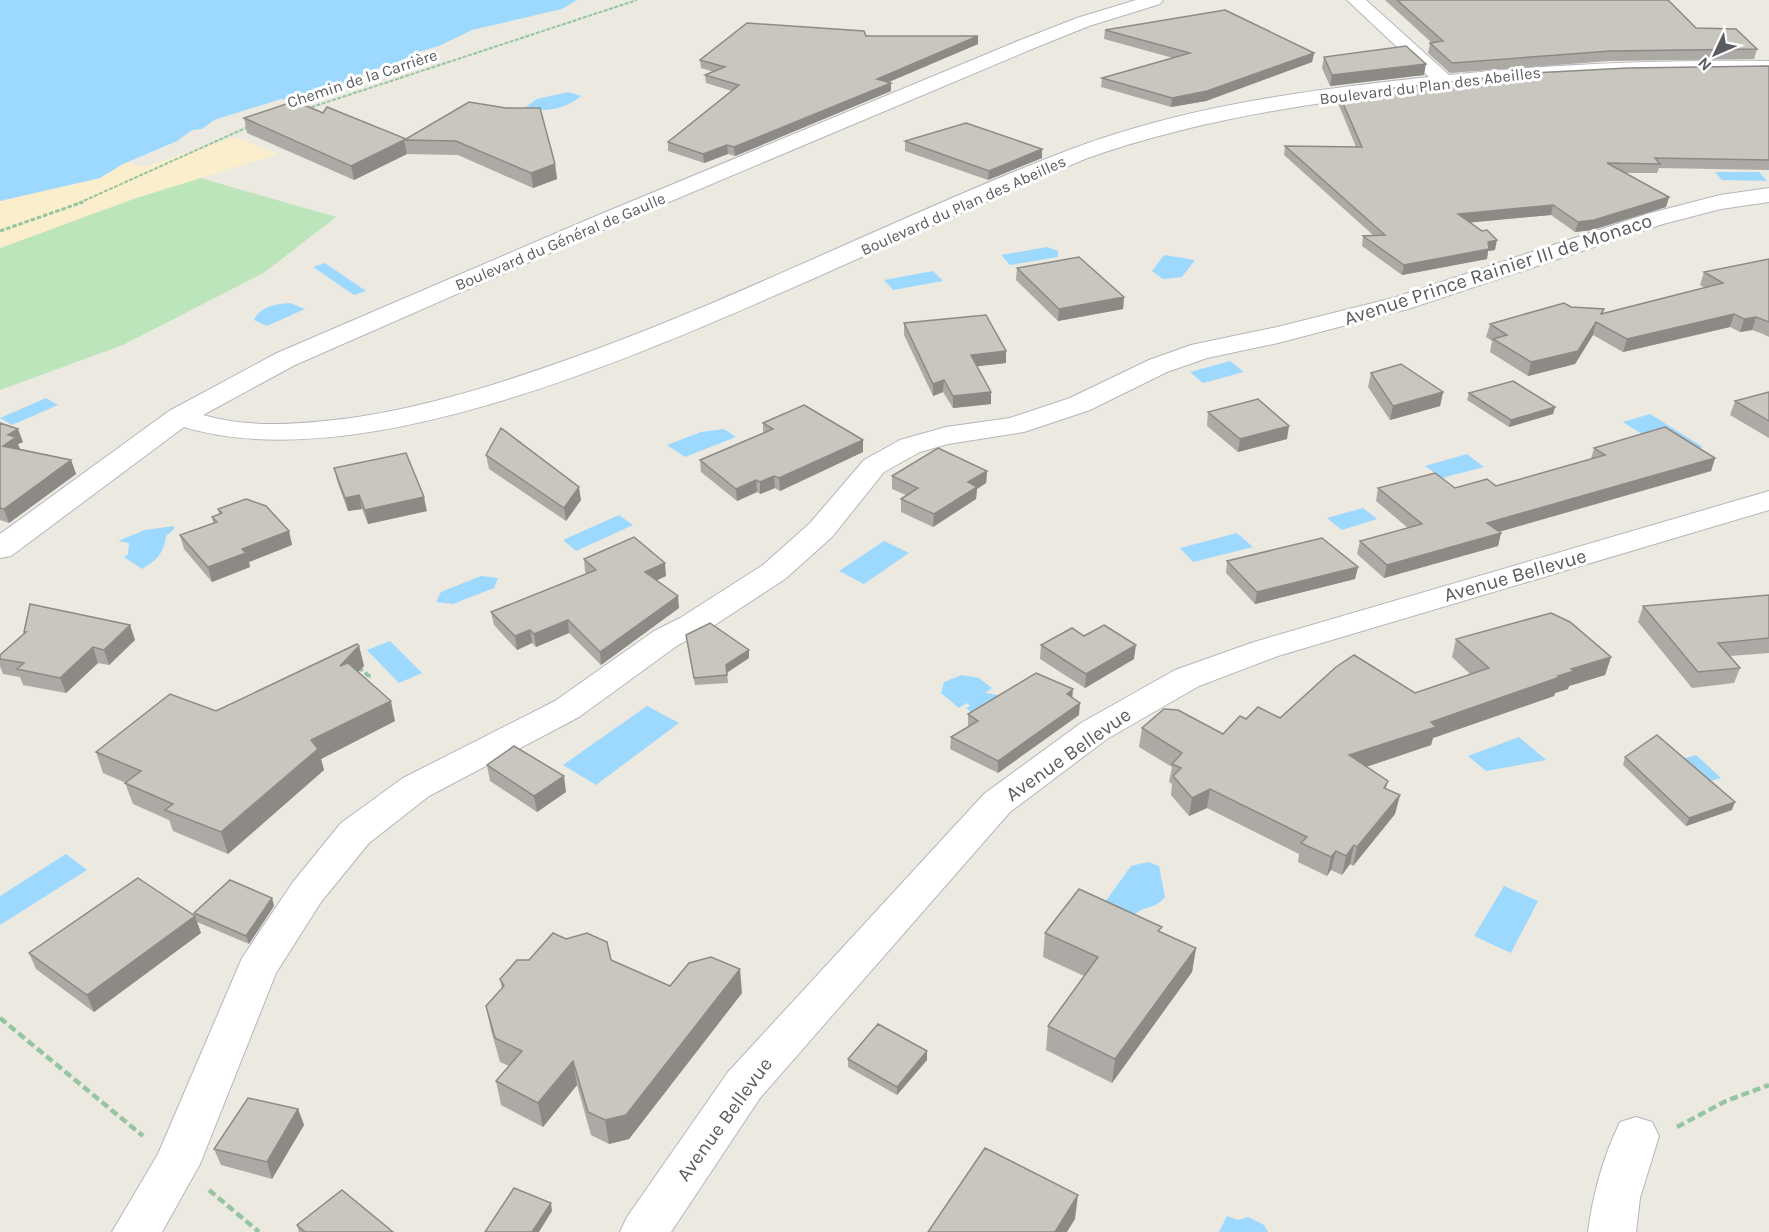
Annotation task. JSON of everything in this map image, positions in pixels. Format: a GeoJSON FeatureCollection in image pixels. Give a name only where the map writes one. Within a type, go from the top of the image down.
{"type":"FeatureCollection","features":[{"type":"Feature","properties":{"kind":"street","name":"Boulevard du Général de Gaulle"},"geometry":{"type":"LineString","coordinates":[[0,549],[179,417],[286,359],[597,224],[1025,45],[1083,22],[1154,0]]}},
{"type":"Feature","properties":{"kind":"street"},"geometry":{"type":"LineString","coordinates":[[1356,0],[1444,81]]}},
{"type":"Feature","properties":{"kind":"street","name":"Boulevard du Plan des Abeilles"},"geometry":{"type":"LineString","coordinates":[[179,417],[229,430],[305,431],[405,417],[504,392],[692,322],[1006,183],[1130,134],[1282,102],[1444,81],[1550,71],[1668,65],[1769,67]]}},
{"type":"Feature","properties":{"kind":"street","name":"Avenue Prince Rainier III de Monaco"},"geometry":{"type":"LineString","coordinates":[[136,1232],[177,1164],[257,969],[307,892],[355,833],[416,787],[567,710],[666,638],[692,625],[774,572],[821,530],[874,466],[910,446],[946,436],[1014,426],[1080,404],[1158,366],[1200,351],[1278,335],[1402,303],[1655,219],[1720,202],[1769,195]]}},
{"type":"Feature","properties":{"kind":"street","name":"Avenue Bellevue"},"geometry":{"type":"LineString","coordinates":[[644,1232],[752,1076],[997,804],[1094,731],[1187,678],[1266,649],[1769,500]]}},
{"type":"Feature","properties":{"kind":"street"},"geometry":{"type":"LineString","coordinates":[[1612,1232],[1616,1198],[1636,1136]]}},
{"type":"Feature","properties":{"kind":"path","name":"Chemin de la Carrière"},"geometry":{"type":"LineString","coordinates":[[305,109],[637,0]]}},
{"type":"Feature","properties":{"kind":"path"},"geometry":{"type":"LineString","coordinates":[[0,231],[102,195],[252,125]]}},
{"type":"Feature","properties":{"kind":"path"},"geometry":{"type":"LineString","coordinates":[[354,677],[359,681],[369,676],[358,667]]}},
{"type":"Feature","properties":{"kind":"path"},"geometry":{"type":"LineString","coordinates":[[0,1018],[259,1232]]}},
{"type":"Feature","properties":{"kind":"path"},"geometry":{"type":"LineString","coordinates":[[1636,1136],[1669,1131],[1726,1101],[1769,1084]]}},
{"type":"Feature","properties":{"kind":"green space"},"geometry":{"type":"Polygon","coordinates":[[[200,178],[336,217],[265,272],[123,345],[0,390],[0,248],[136,198],[200,178]]]}},
{"type":"Feature","properties":{"kind":"sand"},"geometry":{"type":"Polygon","coordinates":[[[235,137],[278,154],[136,198],[0,248],[0,201],[100,178],[126,162],[144,167],[235,137]]]}},
{"type":"Feature","properties":{"kind":"water"},"geometry":{"type":"Polygon","coordinates":[[[0,0],[577,0],[562,9],[472,30],[439,46],[415,53],[395,64],[365,72],[335,90],[292,100],[281,99],[214,120],[202,129],[192,130],[177,141],[123,164],[100,178],[0,201],[0,0]]]}},
{"type":"Feature","properties":{"kind":"water"},"geometry":{"type":"Polygon","coordinates":[[[568,92],[581,96],[575,101],[553,109],[523,109],[537,99],[568,92]]]}},
{"type":"Feature","properties":{"kind":"water"},"geometry":{"type":"Polygon","coordinates":[[[1715,172],[1759,172],[1767,181],[1722,180],[1715,172]]]}},
{"type":"Feature","properties":{"kind":"water"},"geometry":{"type":"Polygon","coordinates":[[[1047,247],[1058,251],[1058,257],[1010,265],[1001,255],[1047,247]]]}},
{"type":"Feature","properties":{"kind":"water"},"geometry":{"type":"Polygon","coordinates":[[[1164,255],[1195,260],[1182,277],[1163,279],[1152,271],[1164,255]]]}},
{"type":"Feature","properties":{"kind":"water"},"geometry":{"type":"Polygon","coordinates":[[[325,263],[366,291],[354,295],[313,267],[325,263]]]}},
{"type":"Feature","properties":{"kind":"water"},"geometry":{"type":"Polygon","coordinates":[[[933,271],[943,281],[893,290],[884,280],[933,271]]]}},
{"type":"Feature","properties":{"kind":"water"},"geometry":{"type":"Polygon","coordinates":[[[290,303],[305,309],[267,326],[254,320],[265,309],[290,303]]]}},
{"type":"Feature","properties":{"kind":"water"},"geometry":{"type":"Polygon","coordinates":[[[1230,361],[1244,372],[1203,383],[1190,372],[1230,361]]]}},
{"type":"Feature","properties":{"kind":"water"},"geometry":{"type":"Polygon","coordinates":[[[46,398],[58,405],[12,425],[0,418],[46,398]]]}},
{"type":"Feature","properties":{"kind":"water"},"geometry":{"type":"Polygon","coordinates":[[[1650,414],[1703,447],[1682,449],[1671,447],[1651,439],[1623,422],[1650,414]]]}},
{"type":"Feature","properties":{"kind":"water"},"geometry":{"type":"Polygon","coordinates":[[[724,429],[736,437],[685,457],[667,445],[701,432],[724,429]]]}},
{"type":"Feature","properties":{"kind":"water"},"geometry":{"type":"Polygon","coordinates":[[[1467,454],[1484,467],[1442,478],[1425,466],[1467,454]]]}},
{"type":"Feature","properties":{"kind":"water"},"geometry":{"type":"Polygon","coordinates":[[[1363,508],[1377,519],[1342,530],[1327,518],[1363,508]]]}},
{"type":"Feature","properties":{"kind":"water"},"geometry":{"type":"Polygon","coordinates":[[[619,515],[633,525],[576,551],[563,540],[619,515]]]}},
{"type":"Feature","properties":{"kind":"water"},"geometry":{"type":"Polygon","coordinates":[[[174,526],[174,529],[166,536],[159,556],[142,569],[124,557],[128,554],[129,543],[118,541],[145,530],[174,526]]]}},
{"type":"Feature","properties":{"kind":"water"},"geometry":{"type":"Polygon","coordinates":[[[1237,533],[1253,547],[1193,562],[1180,548],[1237,533]]]}},
{"type":"Feature","properties":{"kind":"water"},"geometry":{"type":"Polygon","coordinates":[[[884,541],[909,553],[864,584],[839,571],[884,541]]]}},
{"type":"Feature","properties":{"kind":"water"},"geometry":{"type":"Polygon","coordinates":[[[481,576],[498,578],[494,588],[453,604],[436,602],[441,592],[481,576]]]}},
{"type":"Feature","properties":{"kind":"water"},"geometry":{"type":"Polygon","coordinates":[[[390,641],[422,673],[399,683],[367,650],[390,641]]]}},
{"type":"Feature","properties":{"kind":"water"},"geometry":{"type":"Polygon","coordinates":[[[962,675],[979,678],[992,688],[985,693],[998,695],[994,698],[996,700],[978,711],[975,709],[971,712],[966,708],[970,706],[967,703],[959,708],[941,693],[944,682],[962,675]]]}},
{"type":"Feature","properties":{"kind":"water"},"geometry":{"type":"Polygon","coordinates":[[[647,706],[679,723],[596,785],[563,765],[647,706]]]}},
{"type":"Feature","properties":{"kind":"water"},"geometry":{"type":"Polygon","coordinates":[[[1519,737],[1546,760],[1486,771],[1468,756],[1519,737]]]}},
{"type":"Feature","properties":{"kind":"water"},"geometry":{"type":"Polygon","coordinates":[[[1696,755],[1721,778],[1663,795],[1638,773],[1696,755]]]}},
{"type":"Feature","properties":{"kind":"water"},"geometry":{"type":"Polygon","coordinates":[[[66,854],[87,870],[0,925],[0,896],[66,854]]]}},
{"type":"Feature","properties":{"kind":"water"},"geometry":{"type":"Polygon","coordinates":[[[1148,862],[1159,866],[1165,897],[1161,901],[1134,915],[1105,902],[1131,866],[1148,862]]]}},
{"type":"Feature","properties":{"kind":"water"},"geometry":{"type":"Polygon","coordinates":[[[1504,886],[1538,901],[1511,953],[1474,936],[1504,886]]]}},
{"type":"Feature","properties":{"kind":"water"},"geometry":{"type":"Polygon","coordinates":[[[1227,1216],[1238,1220],[1248,1217],[1264,1225],[1268,1232],[1219,1232],[1227,1216]]]}},
{"type":"Feature","properties":{"kind":"building"},"geometry":{"type":"Polygon","coordinates":[[[1397,0],[1668,0],[1696,28],[1736,29],[1757,49],[1611,51],[1452,63],[1430,43],[1443,41],[1397,0]]]}},
{"type":"Feature","properties":{"kind":"building"},"geometry":{"type":"Polygon","coordinates":[[[1225,10],[1314,53],[1207,91],[1172,98],[1102,78],[1190,53],[1105,30],[1225,10]]]}},
{"type":"Feature","properties":{"kind":"building"},"geometry":{"type":"Polygon","coordinates":[[[747,23],[864,31],[866,36],[978,36],[877,79],[891,83],[734,147],[727,145],[703,154],[668,142],[739,85],[705,75],[725,67],[700,60],[747,23]]]}},
{"type":"Feature","properties":{"kind":"building"},"geometry":{"type":"Polygon","coordinates":[[[1406,46],[1426,64],[1332,75],[1324,57],[1406,46]]]}},
{"type":"Feature","properties":{"kind":"building"},"geometry":{"type":"Polygon","coordinates":[[[1769,66],[1769,160],[1655,158],[1660,164],[1607,163],[1669,197],[1594,220],[1578,222],[1553,205],[1458,214],[1482,231],[1487,230],[1497,240],[1488,242],[1489,249],[1404,265],[1363,236],[1385,235],[1285,146],[1362,147],[1339,94],[1532,73],[1628,68],[1769,66]]]}},
{"type":"Feature","properties":{"kind":"building"},"geometry":{"type":"Polygon","coordinates":[[[295,101],[323,113],[327,107],[406,139],[469,102],[506,108],[540,108],[555,164],[531,173],[456,141],[404,140],[351,166],[244,118],[295,101]]]}},
{"type":"Feature","properties":{"kind":"building"},"geometry":{"type":"Polygon","coordinates":[[[966,123],[1042,149],[989,171],[905,141],[966,123]]]}},
{"type":"Feature","properties":{"kind":"building"},"geometry":{"type":"Polygon","coordinates":[[[1079,257],[1124,297],[1059,309],[1017,268],[1079,257]]]}},
{"type":"Feature","properties":{"kind":"building"},"geometry":{"type":"Polygon","coordinates":[[[1769,259],[1769,322],[1756,317],[1744,319],[1734,314],[1627,339],[1596,322],[1578,351],[1531,362],[1493,339],[1507,335],[1490,324],[1564,303],[1571,307],[1604,309],[1601,314],[1723,283],[1704,272],[1769,259]]]}},
{"type":"Feature","properties":{"kind":"building"},"geometry":{"type":"Polygon","coordinates":[[[986,315],[1006,351],[971,355],[991,392],[953,396],[944,380],[933,384],[904,323],[986,315]]]}},
{"type":"Feature","properties":{"kind":"building"},"geometry":{"type":"Polygon","coordinates":[[[1401,364],[1443,392],[1393,406],[1371,373],[1401,364]]]}},
{"type":"Feature","properties":{"kind":"building"},"geometry":{"type":"Polygon","coordinates":[[[1513,381],[1555,407],[1511,420],[1469,393],[1513,381]]]}},
{"type":"Feature","properties":{"kind":"building"},"geometry":{"type":"Polygon","coordinates":[[[1769,392],[1769,421],[1735,401],[1769,392]]]}},
{"type":"Feature","properties":{"kind":"building"},"geometry":{"type":"Polygon","coordinates":[[[1258,399],[1289,426],[1240,439],[1208,412],[1258,399]]]}},
{"type":"Feature","properties":{"kind":"building"},"geometry":{"type":"Polygon","coordinates":[[[804,405],[863,440],[779,478],[774,476],[760,482],[756,480],[736,489],[700,460],[773,429],[763,423],[804,405]]]}},
{"type":"Feature","properties":{"kind":"building"},"geometry":{"type":"Polygon","coordinates":[[[0,423],[18,429],[8,435],[16,437],[3,446],[71,460],[4,509],[0,508],[0,423]]]}},
{"type":"Feature","properties":{"kind":"building"},"geometry":{"type":"Polygon","coordinates":[[[1665,427],[1715,458],[1487,523],[1501,533],[1387,565],[1360,541],[1422,524],[1378,488],[1435,473],[1455,488],[1487,479],[1496,486],[1605,455],[1594,448],[1665,427]]]}},
{"type":"Feature","properties":{"kind":"building"},"geometry":{"type":"Polygon","coordinates":[[[501,428],[579,487],[564,508],[486,455],[501,428]]]}},
{"type":"Feature","properties":{"kind":"building"},"geometry":{"type":"Polygon","coordinates":[[[938,448],[987,471],[968,482],[977,487],[934,514],[901,499],[918,488],[892,476],[938,448]]]}},
{"type":"Feature","properties":{"kind":"building"},"geometry":{"type":"Polygon","coordinates":[[[406,453],[424,497],[365,510],[359,495],[345,498],[334,468],[406,453]]]}},
{"type":"Feature","properties":{"kind":"building"},"geometry":{"type":"Polygon","coordinates":[[[246,499],[266,506],[289,531],[242,549],[246,553],[208,567],[180,535],[217,522],[212,517],[222,513],[218,509],[246,499]]]}},
{"type":"Feature","properties":{"kind":"building"},"geometry":{"type":"Polygon","coordinates":[[[634,537],[665,563],[645,572],[678,596],[600,652],[568,620],[534,634],[530,630],[515,636],[491,612],[596,570],[584,559],[634,537]]]}},
{"type":"Feature","properties":{"kind":"building"},"geometry":{"type":"Polygon","coordinates":[[[1322,538],[1358,567],[1257,592],[1227,561],[1322,538]]]}},
{"type":"Feature","properties":{"kind":"building"},"geometry":{"type":"Polygon","coordinates":[[[1769,595],[1769,638],[1718,643],[1740,668],[1698,672],[1643,606],[1769,595]]]}},
{"type":"Feature","properties":{"kind":"building"},"geometry":{"type":"Polygon","coordinates":[[[30,604],[130,625],[104,650],[93,647],[60,678],[17,669],[24,663],[0,659],[0,655],[26,632],[24,632],[30,604]]]}},
{"type":"Feature","properties":{"kind":"building"},"geometry":{"type":"Polygon","coordinates":[[[1551,613],[1570,622],[1611,657],[1571,669],[1574,671],[1431,722],[1436,727],[1349,755],[1388,781],[1384,788],[1400,795],[1357,847],[1354,845],[1346,856],[1336,851],[1331,857],[1301,843],[1307,837],[1210,789],[1192,798],[1173,776],[1181,768],[1172,764],[1182,753],[1142,728],[1164,709],[1178,710],[1223,734],[1240,716],[1246,719],[1258,707],[1280,718],[1336,667],[1354,655],[1415,693],[1489,668],[1456,639],[1551,613]]]}},
{"type":"Feature","properties":{"kind":"building"},"geometry":{"type":"Polygon","coordinates":[[[710,623],[749,650],[726,665],[727,675],[694,678],[686,635],[710,623]]]}},
{"type":"Feature","properties":{"kind":"building"},"geometry":{"type":"Polygon","coordinates":[[[1104,625],[1136,645],[1086,674],[1041,645],[1072,628],[1084,636],[1104,625]]]}},
{"type":"Feature","properties":{"kind":"building"},"geometry":{"type":"Polygon","coordinates":[[[357,644],[359,646],[340,666],[348,663],[391,701],[311,740],[318,749],[221,832],[165,810],[173,804],[125,783],[141,771],[96,752],[170,694],[216,711],[357,644]]]}},
{"type":"Feature","properties":{"kind":"building"},"geometry":{"type":"Polygon","coordinates":[[[1036,673],[1073,689],[1067,694],[1080,703],[998,761],[951,737],[978,721],[968,714],[1036,673]]]}},
{"type":"Feature","properties":{"kind":"building"},"geometry":{"type":"Polygon","coordinates":[[[1657,735],[1735,802],[1689,818],[1625,757],[1657,735]]]}},
{"type":"Feature","properties":{"kind":"building"},"geometry":{"type":"Polygon","coordinates":[[[514,746],[564,776],[534,796],[487,765],[514,746]]]}},
{"type":"Feature","properties":{"kind":"building"},"geometry":{"type":"Polygon","coordinates":[[[138,878],[195,916],[87,995],[29,953],[138,878]]]}},
{"type":"Feature","properties":{"kind":"building"},"geometry":{"type":"Polygon","coordinates":[[[230,880],[272,898],[246,936],[194,913],[230,880]]]}},
{"type":"Feature","properties":{"kind":"building"},"geometry":{"type":"Polygon","coordinates":[[[1079,889],[1162,927],[1158,931],[1196,948],[1115,1059],[1048,1026],[1098,957],[1045,933],[1079,889]]]}},
{"type":"Feature","properties":{"kind":"building"},"geometry":{"type":"Polygon","coordinates":[[[553,933],[566,939],[587,933],[607,942],[611,960],[670,986],[689,963],[711,957],[740,969],[626,1115],[605,1120],[588,1112],[573,1061],[538,1103],[496,1081],[522,1051],[495,1038],[486,1006],[504,986],[500,979],[517,960],[529,960],[553,933]]]}},
{"type":"Feature","properties":{"kind":"building"},"geometry":{"type":"Polygon","coordinates":[[[878,1024],[927,1051],[897,1087],[848,1059],[878,1024]]]}},
{"type":"Feature","properties":{"kind":"building"},"geometry":{"type":"Polygon","coordinates":[[[248,1098],[298,1109],[267,1162],[214,1149],[248,1098]]]}},
{"type":"Feature","properties":{"kind":"building"},"geometry":{"type":"Polygon","coordinates":[[[985,1148],[1078,1195],[1055,1232],[928,1232],[985,1148]]]}},
{"type":"Feature","properties":{"kind":"building"},"geometry":{"type":"Polygon","coordinates":[[[514,1188],[551,1203],[532,1232],[485,1232],[514,1188]]]}},
{"type":"Feature","properties":{"kind":"building"},"geometry":{"type":"Polygon","coordinates":[[[342,1190],[393,1232],[305,1232],[297,1225],[342,1190]]]}}]}
